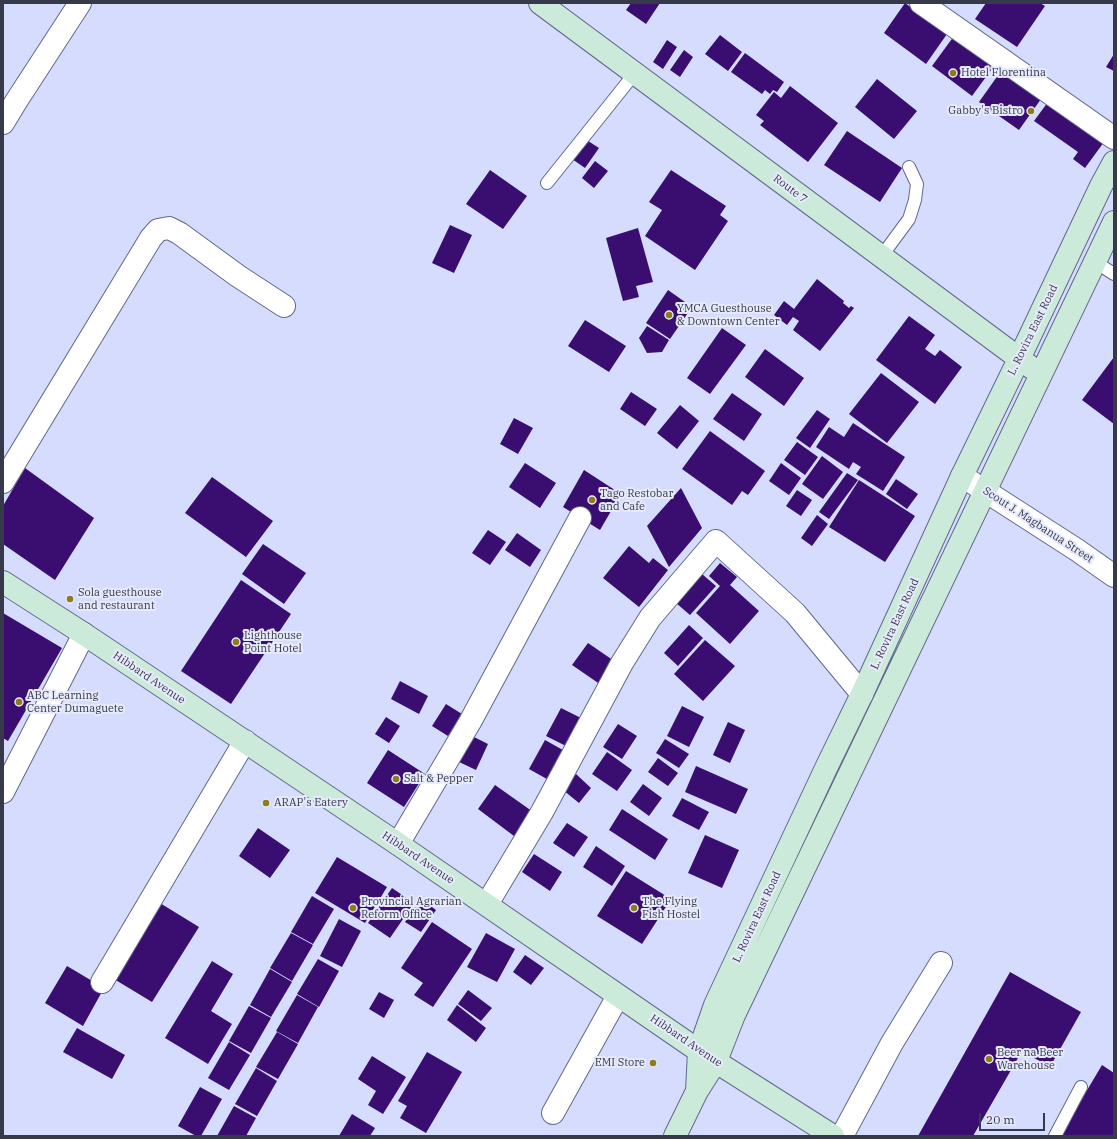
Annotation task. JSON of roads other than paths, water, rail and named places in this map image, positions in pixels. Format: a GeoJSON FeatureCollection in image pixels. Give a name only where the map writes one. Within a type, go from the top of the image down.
{"type":"FeatureCollection","features":[{"type":"Feature","properties":{"kind":"main road","name":"Route 7"},"geometry":{"type":"LineString","coordinates":[[540,3],[1041,374]]}},
{"type":"Feature","properties":{"kind":"main road","name":"L. Rovira East Road"},"geometry":{"type":"LineString","coordinates":[[675,1136],[697,1092],[708,1056],[715,1005],[862,694],[962,476],[1020,359],[1101,186],[1114,162]]}},
{"type":"Feature","properties":{"kind":"main road","name":"L. Rovira East Road"},"geometry":{"type":"LineString","coordinates":[[708,1056],[734,1015],[1114,222]]}},
{"type":"Feature","properties":{"kind":"main road","name":"Hibbard Avenue"},"geometry":{"type":"LineString","coordinates":[[3,582],[84,634],[398,844],[487,904],[618,996],[833,1136]]}},
{"type":"Feature","properties":{"kind":"main road"},"geometry":{"type":"LineString","coordinates":[[827,766],[848,776]]}},
{"type":"Feature","properties":{"kind":"street"},"geometry":{"type":"LineString","coordinates":[[3,123],[80,3]]}},
{"type":"Feature","properties":{"kind":"street"},"geometry":{"type":"LineString","coordinates":[[921,3],[1114,138]]}},
{"type":"Feature","properties":{"kind":"street"},"geometry":{"type":"LineString","coordinates":[[3,482],[151,238],[158,230],[169,228],[179,233],[238,276],[284,306]]}},
{"type":"Feature","properties":{"kind":"street","name":"Scout J. Magbanua Street"},"geometry":{"type":"LineString","coordinates":[[962,476],[1077,550],[1114,576]]}},
{"type":"Feature","properties":{"kind":"street"},"geometry":{"type":"LineString","coordinates":[[398,844],[470,722],[580,518]]}},
{"type":"Feature","properties":{"kind":"street"},"geometry":{"type":"LineString","coordinates":[[487,904],[542,812],[622,663],[650,618],[716,541],[795,613],[862,694]]}},
{"type":"Feature","properties":{"kind":"street"},"geometry":{"type":"LineString","coordinates":[[3,792],[84,634]]}},
{"type":"Feature","properties":{"kind":"street"},"geometry":{"type":"LineString","coordinates":[[102,982],[245,742]]}},
{"type":"Feature","properties":{"kind":"street"},"geometry":{"type":"LineString","coordinates":[[842,1136],[892,1043],[941,963]]}},
{"type":"Feature","properties":{"kind":"street"},"geometry":{"type":"LineString","coordinates":[[553,1113],[618,996]]}},
{"type":"Feature","properties":{"kind":"lane"},"geometry":{"type":"LineString","coordinates":[[547,183],[635,73]]}},
{"type":"Feature","properties":{"kind":"lane"},"geometry":{"type":"LineString","coordinates":[[881,256],[908,219],[915,200],[917,184],[909,167]]}},
{"type":"Feature","properties":{"kind":"lane"},"geometry":{"type":"LineString","coordinates":[[1095,262],[1114,274]]}},
{"type":"Feature","properties":{"kind":"lane"},"geometry":{"type":"LineString","coordinates":[[1055,1136],[1081,1087]]}},
{"type":"Feature","properties":{"kind":"place","name":"Hotel Florentina"},"geometry":{"type":"Point","coordinates":[953,73]}},
{"type":"Feature","properties":{"kind":"place","name":"Gabby's Bistro"},"geometry":{"type":"Point","coordinates":[1031,111]}},
{"type":"Feature","properties":{"kind":"place","name":"YMCA Guesthouse & Downtown Center"},"geometry":{"type":"Point","coordinates":[669,315]}},
{"type":"Feature","properties":{"kind":"place","name":"Tago Restobar and Cafe"},"geometry":{"type":"Point","coordinates":[592,500]}},
{"type":"Feature","properties":{"kind":"place","name":"Sola guesthouse and restaurant"},"geometry":{"type":"Point","coordinates":[70,599]}},
{"type":"Feature","properties":{"kind":"place","name":"Lighthouse Point Hotel"},"geometry":{"type":"Point","coordinates":[236,642]}},
{"type":"Feature","properties":{"kind":"place","name":"ABC Learning Center Dumaguete"},"geometry":{"type":"Point","coordinates":[19,702]}},
{"type":"Feature","properties":{"kind":"place","name":"Salt & Pepper"},"geometry":{"type":"Point","coordinates":[396,779]}},
{"type":"Feature","properties":{"kind":"place","name":"ARAP's Eatery"},"geometry":{"type":"Point","coordinates":[266,803]}},
{"type":"Feature","properties":{"kind":"place","name":"Provincial Agrarian Reform Office"},"geometry":{"type":"Point","coordinates":[353,908]}},
{"type":"Feature","properties":{"kind":"place","name":"The Flying Fish Hostel"},"geometry":{"type":"Point","coordinates":[634,908]}},
{"type":"Feature","properties":{"kind":"place","name":"Beer na Beer Warehouse"},"geometry":{"type":"Point","coordinates":[989,1059]}},
{"type":"Feature","properties":{"kind":"place","name":"EMI Store"},"geometry":{"type":"Point","coordinates":[653,1063]}}]}
